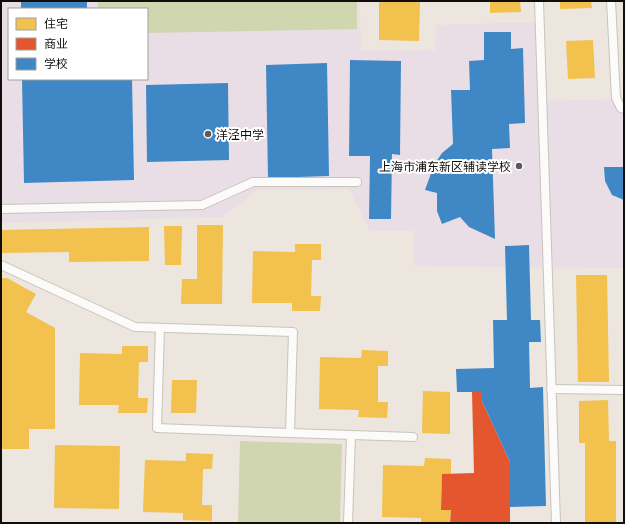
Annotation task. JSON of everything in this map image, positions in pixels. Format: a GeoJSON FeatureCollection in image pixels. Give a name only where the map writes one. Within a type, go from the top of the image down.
{"type":"FeatureCollection","features":[{"type":"Feature","properties":{"kind":"lane"},"geometry":{"type":"LineString","coordinates":[[539,1],[556,523]]}},
{"type":"Feature","properties":{"kind":"lane"},"geometry":{"type":"LineString","coordinates":[[611,1],[616,98],[621,108],[624,109]]}},
{"type":"Feature","properties":{"kind":"lane"},"geometry":{"type":"LineString","coordinates":[[1,209],[202,205],[253,182],[357,182]]}},
{"type":"Feature","properties":{"kind":"lane"},"geometry":{"type":"LineString","coordinates":[[1,265],[135,327],[293,332],[290,433]]}},
{"type":"Feature","properties":{"kind":"lane"},"geometry":{"type":"LineString","coordinates":[[160,328],[157,428],[413,437]]}},
{"type":"Feature","properties":{"kind":"lane"},"geometry":{"type":"LineString","coordinates":[[551,389],[624,390]]}},
{"type":"Feature","properties":{"kind":"lane"},"geometry":{"type":"LineString","coordinates":[[348,523],[351,435]]}},
{"type":"Feature","properties":{"kind":"shaded area","name":"洋泾中学"},"geometry":{"type":"Polygon","coordinates":[[[1,1],[360,1],[361,51],[435,50],[436,25],[540,22],[542,101],[624,99],[624,268],[414,266],[414,231],[370,231],[349,189],[257,190],[222,217],[1,223],[1,1]]]}},
{"type":"Feature","properties":{"kind":"green space"},"geometry":{"type":"Polygon","coordinates":[[[98,1],[357,1],[357,29],[148,33],[148,8],[98,8],[98,1]]]}},
{"type":"Feature","properties":{"kind":"green space"},"geometry":{"type":"Polygon","coordinates":[[[240,441],[342,444],[340,523],[238,523],[240,441]]]}},
{"type":"Feature","properties":{"kind":"building: 住宅"},"geometry":{"type":"Polygon","coordinates":[[[379,1],[420,1],[419,41],[379,40],[379,1]]]}},
{"type":"Feature","properties":{"kind":"building: 住宅"},"geometry":{"type":"Polygon","coordinates":[[[490,1],[520,1],[521,12],[490,13],[490,1]]]}},
{"type":"Feature","properties":{"kind":"building: 住宅"},"geometry":{"type":"Polygon","coordinates":[[[560,1],[591,1],[592,8],[560,9],[560,1]]]}},
{"type":"Feature","properties":{"kind":"building: 住宅"},"geometry":{"type":"Polygon","coordinates":[[[593,40],[595,78],[568,79],[566,41],[593,40]]]}},
{"type":"Feature","properties":{"kind":"building: 住宅"},"geometry":{"type":"Polygon","coordinates":[[[197,225],[223,225],[222,304],[181,304],[182,279],[197,279],[197,225]]]}},
{"type":"Feature","properties":{"kind":"building: 住宅"},"geometry":{"type":"Polygon","coordinates":[[[164,226],[182,226],[181,265],[165,265],[164,226]]]}},
{"type":"Feature","properties":{"kind":"building: 住宅"},"geometry":{"type":"Polygon","coordinates":[[[149,227],[149,261],[69,262],[69,252],[1,253],[1,230],[149,227]]]}},
{"type":"Feature","properties":{"kind":"building: 住宅"},"geometry":{"type":"Polygon","coordinates":[[[295,244],[321,244],[321,260],[312,260],[311,296],[321,296],[320,311],[292,311],[292,303],[252,303],[253,251],[295,252],[295,244]]]}},
{"type":"Feature","properties":{"kind":"building: 住宅"},"geometry":{"type":"Polygon","coordinates":[[[576,275],[607,275],[609,382],[578,382],[576,275]]]}},
{"type":"Feature","properties":{"kind":"building: 住宅"},"geometry":{"type":"Polygon","coordinates":[[[1,278],[7,278],[36,294],[26,312],[55,328],[55,429],[29,429],[29,449],[1,449],[1,278]]]}},
{"type":"Feature","properties":{"kind":"building: 住宅"},"geometry":{"type":"Polygon","coordinates":[[[122,346],[148,346],[148,362],[139,362],[138,398],[148,398],[147,413],[118,413],[119,405],[79,405],[80,353],[122,354],[122,346]]]}},
{"type":"Feature","properties":{"kind":"building: 住宅"},"geometry":{"type":"Polygon","coordinates":[[[362,350],[388,351],[388,366],[378,366],[378,402],[388,402],[387,418],[358,417],[359,410],[319,409],[320,357],[361,358],[362,350]]]}},
{"type":"Feature","properties":{"kind":"building: 住宅"},"geometry":{"type":"Polygon","coordinates":[[[172,380],[197,380],[196,413],[171,413],[172,380]]]}},
{"type":"Feature","properties":{"kind":"building: 住宅"},"geometry":{"type":"Polygon","coordinates":[[[423,391],[450,392],[450,434],[422,433],[423,391]]]}},
{"type":"Feature","properties":{"kind":"building: 住宅"},"geometry":{"type":"Polygon","coordinates":[[[608,400],[609,441],[616,441],[616,523],[585,523],[585,443],[579,443],[579,401],[608,400]]]}},
{"type":"Feature","properties":{"kind":"building: 住宅"},"geometry":{"type":"Polygon","coordinates":[[[55,445],[120,446],[119,509],[54,508],[55,445]]]}},
{"type":"Feature","properties":{"kind":"building: 住宅"},"geometry":{"type":"Polygon","coordinates":[[[186,453],[213,454],[212,469],[203,469],[202,505],[212,505],[212,521],[183,520],[183,513],[143,512],[145,460],[186,461],[186,453]]]}},
{"type":"Feature","properties":{"kind":"building: 住宅"},"geometry":{"type":"Polygon","coordinates":[[[425,458],[451,459],[451,474],[442,474],[441,510],[451,510],[450,523],[421,523],[421,518],[382,517],[383,465],[424,466],[425,458]]]}},
{"type":"Feature","properties":{"kind":"building: 商业"},"geometry":{"type":"Polygon","coordinates":[[[472,392],[482,392],[482,401],[510,462],[510,523],[450,523],[451,510],[441,510],[442,474],[474,473],[472,392]]]}},
{"type":"Feature","properties":{"kind":"building: 学校"},"geometry":{"type":"Polygon","coordinates":[[[21,1],[87,1],[87,8],[21,8],[21,1]]]}},
{"type":"Feature","properties":{"kind":"building: 学校"},"geometry":{"type":"Polygon","coordinates":[[[484,32],[511,32],[511,49],[523,48],[525,123],[509,124],[510,148],[492,149],[495,239],[469,227],[460,217],[442,224],[437,211],[437,193],[425,190],[434,165],[442,153],[453,144],[451,90],[470,90],[469,61],[484,60],[484,32]]]}},
{"type":"Feature","properties":{"kind":"building: 学校"},"geometry":{"type":"Polygon","coordinates":[[[350,60],[401,61],[400,155],[392,154],[391,219],[369,219],[370,156],[349,156],[350,60]]]}},
{"type":"Feature","properties":{"kind":"building: 学校"},"geometry":{"type":"Polygon","coordinates":[[[327,63],[329,176],[268,178],[266,65],[327,63]]]}},
{"type":"Feature","properties":{"kind":"building: 学校"},"geometry":{"type":"Polygon","coordinates":[[[22,80],[132,80],[134,180],[24,183],[22,80]]]}},
{"type":"Feature","properties":{"kind":"building: 学校"},"geometry":{"type":"Polygon","coordinates":[[[228,83],[229,160],[147,162],[146,85],[228,83]]]}},
{"type":"Feature","properties":{"kind":"building: 学校"},"geometry":{"type":"Polygon","coordinates":[[[604,167],[624,167],[624,200],[612,195],[605,181],[604,167]]]}},
{"type":"Feature","properties":{"kind":"building: 学校"},"geometry":{"type":"Polygon","coordinates":[[[529,245],[531,320],[540,320],[541,342],[529,342],[530,388],[543,387],[546,506],[510,507],[510,462],[482,401],[482,392],[457,392],[456,369],[494,368],[493,320],[507,320],[505,246],[529,245]]]}},
{"type":"Feature","properties":{"kind":"place","name":"洋泾中学"},"geometry":{"type":"Point","coordinates":[208,134]}},
{"type":"Feature","properties":{"kind":"place","name":"上海市浦东新区辅读学校"},"geometry":{"type":"Point","coordinates":[519,166]}}]}
